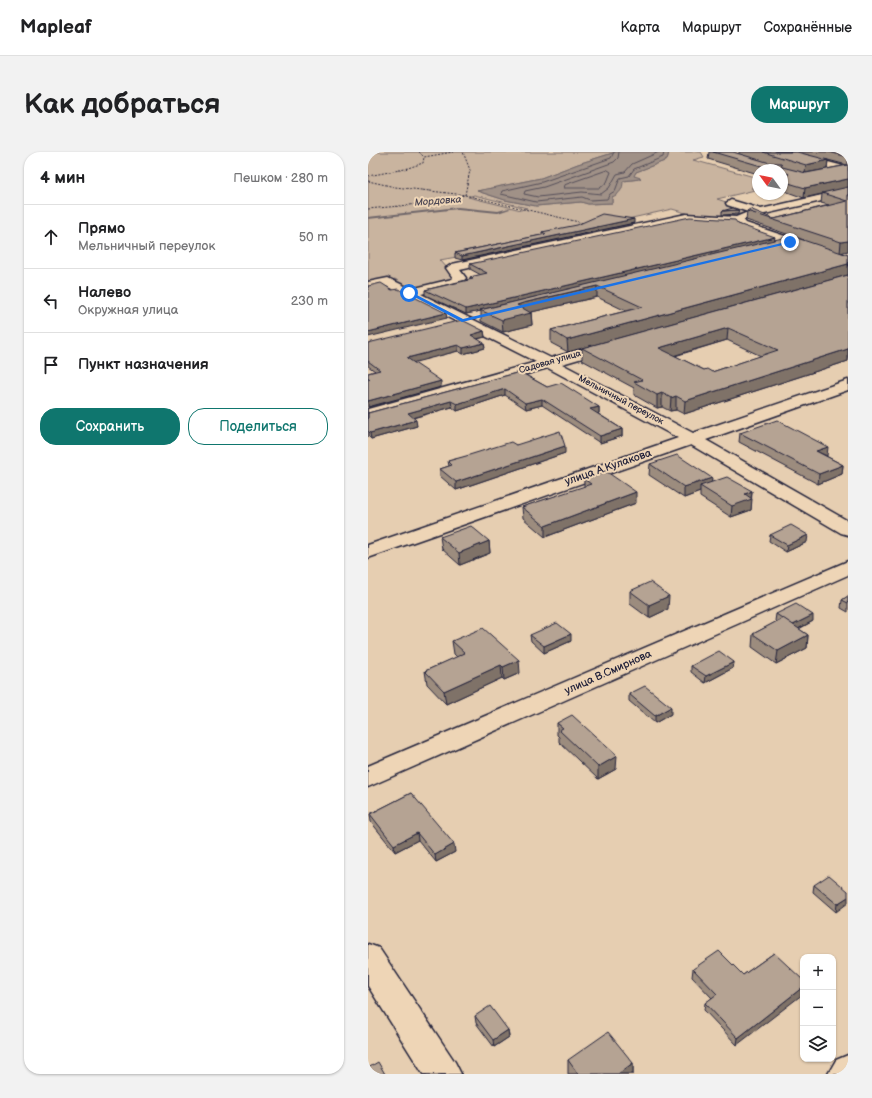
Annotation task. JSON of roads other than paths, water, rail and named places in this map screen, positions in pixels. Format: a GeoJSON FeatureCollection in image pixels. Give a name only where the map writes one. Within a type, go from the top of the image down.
{"type":"FeatureCollection","features":[{"type":"Feature","properties":{"kind":"street"},"geometry":{"type":"LineString","coordinates":[[780,152],[846,169]]}},
{"type":"Feature","properties":{"kind":"street"},"geometry":{"type":"LineString","coordinates":[[825,173],[846,169]]}},
{"type":"Feature","properties":{"kind":"street"},"geometry":{"type":"LineString","coordinates":[[409,293],[456,282],[460,278],[452,268],[686,217],[738,220],[743,216],[848,192]]}},
{"type":"Feature","properties":{"kind":"street"},"geometry":{"type":"LineString","coordinates":[[788,198],[804,202]]}},
{"type":"Feature","properties":{"kind":"street"},"geometry":{"type":"LineString","coordinates":[[731,203],[760,212]]}},
{"type":"Feature","properties":{"kind":"street"},"geometry":{"type":"LineString","coordinates":[[738,220],[742,225],[790,242],[845,258]]}},
{"type":"Feature","properties":{"kind":"street"},"geometry":{"type":"LineString","coordinates":[[767,247],[790,242]]}},
{"type":"Feature","properties":{"kind":"street","name":"Мельничный переулок"},"geometry":{"type":"LineString","coordinates":[[368,286],[388,282],[409,293],[455,322],[549,362],[692,438],[848,529]]}},
{"type":"Feature","properties":{"kind":"street"},"geometry":{"type":"LineString","coordinates":[[455,322],[485,315]]}},
{"type":"Feature","properties":{"kind":"street","name":"Садовая улица"},"geometry":{"type":"LineString","coordinates":[[368,414],[626,341]]}},
{"type":"Feature","properties":{"kind":"street","name":"улица А.Кулакова"},"geometry":{"type":"LineString","coordinates":[[368,552],[692,438],[848,385]]}},
{"type":"Feature","properties":{"kind":"street","name":"улица В.Смирнова"},"geometry":{"type":"LineString","coordinates":[[368,777],[848,567]]}},
{"type":"Feature","properties":{"kind":"street"},"geometry":{"type":"LineString","coordinates":[[368,958],[443,1074]]}},
{"type":"Feature","properties":{"kind":"water"},"geometry":{"type":"Polygon","coordinates":[[[616,152],[669,152],[667,160],[636,172],[634,176],[641,178],[640,179],[623,181],[620,191],[612,197],[612,203],[588,204],[581,202],[536,206],[505,200],[477,191],[541,178],[616,152]]]}},
{"type":"Feature","properties":{"kind":"waterway","name":"Мордовка"},"geometry":{"type":"LineString","coordinates":[[368,218],[458,208],[498,212],[509,209]]}}]}
